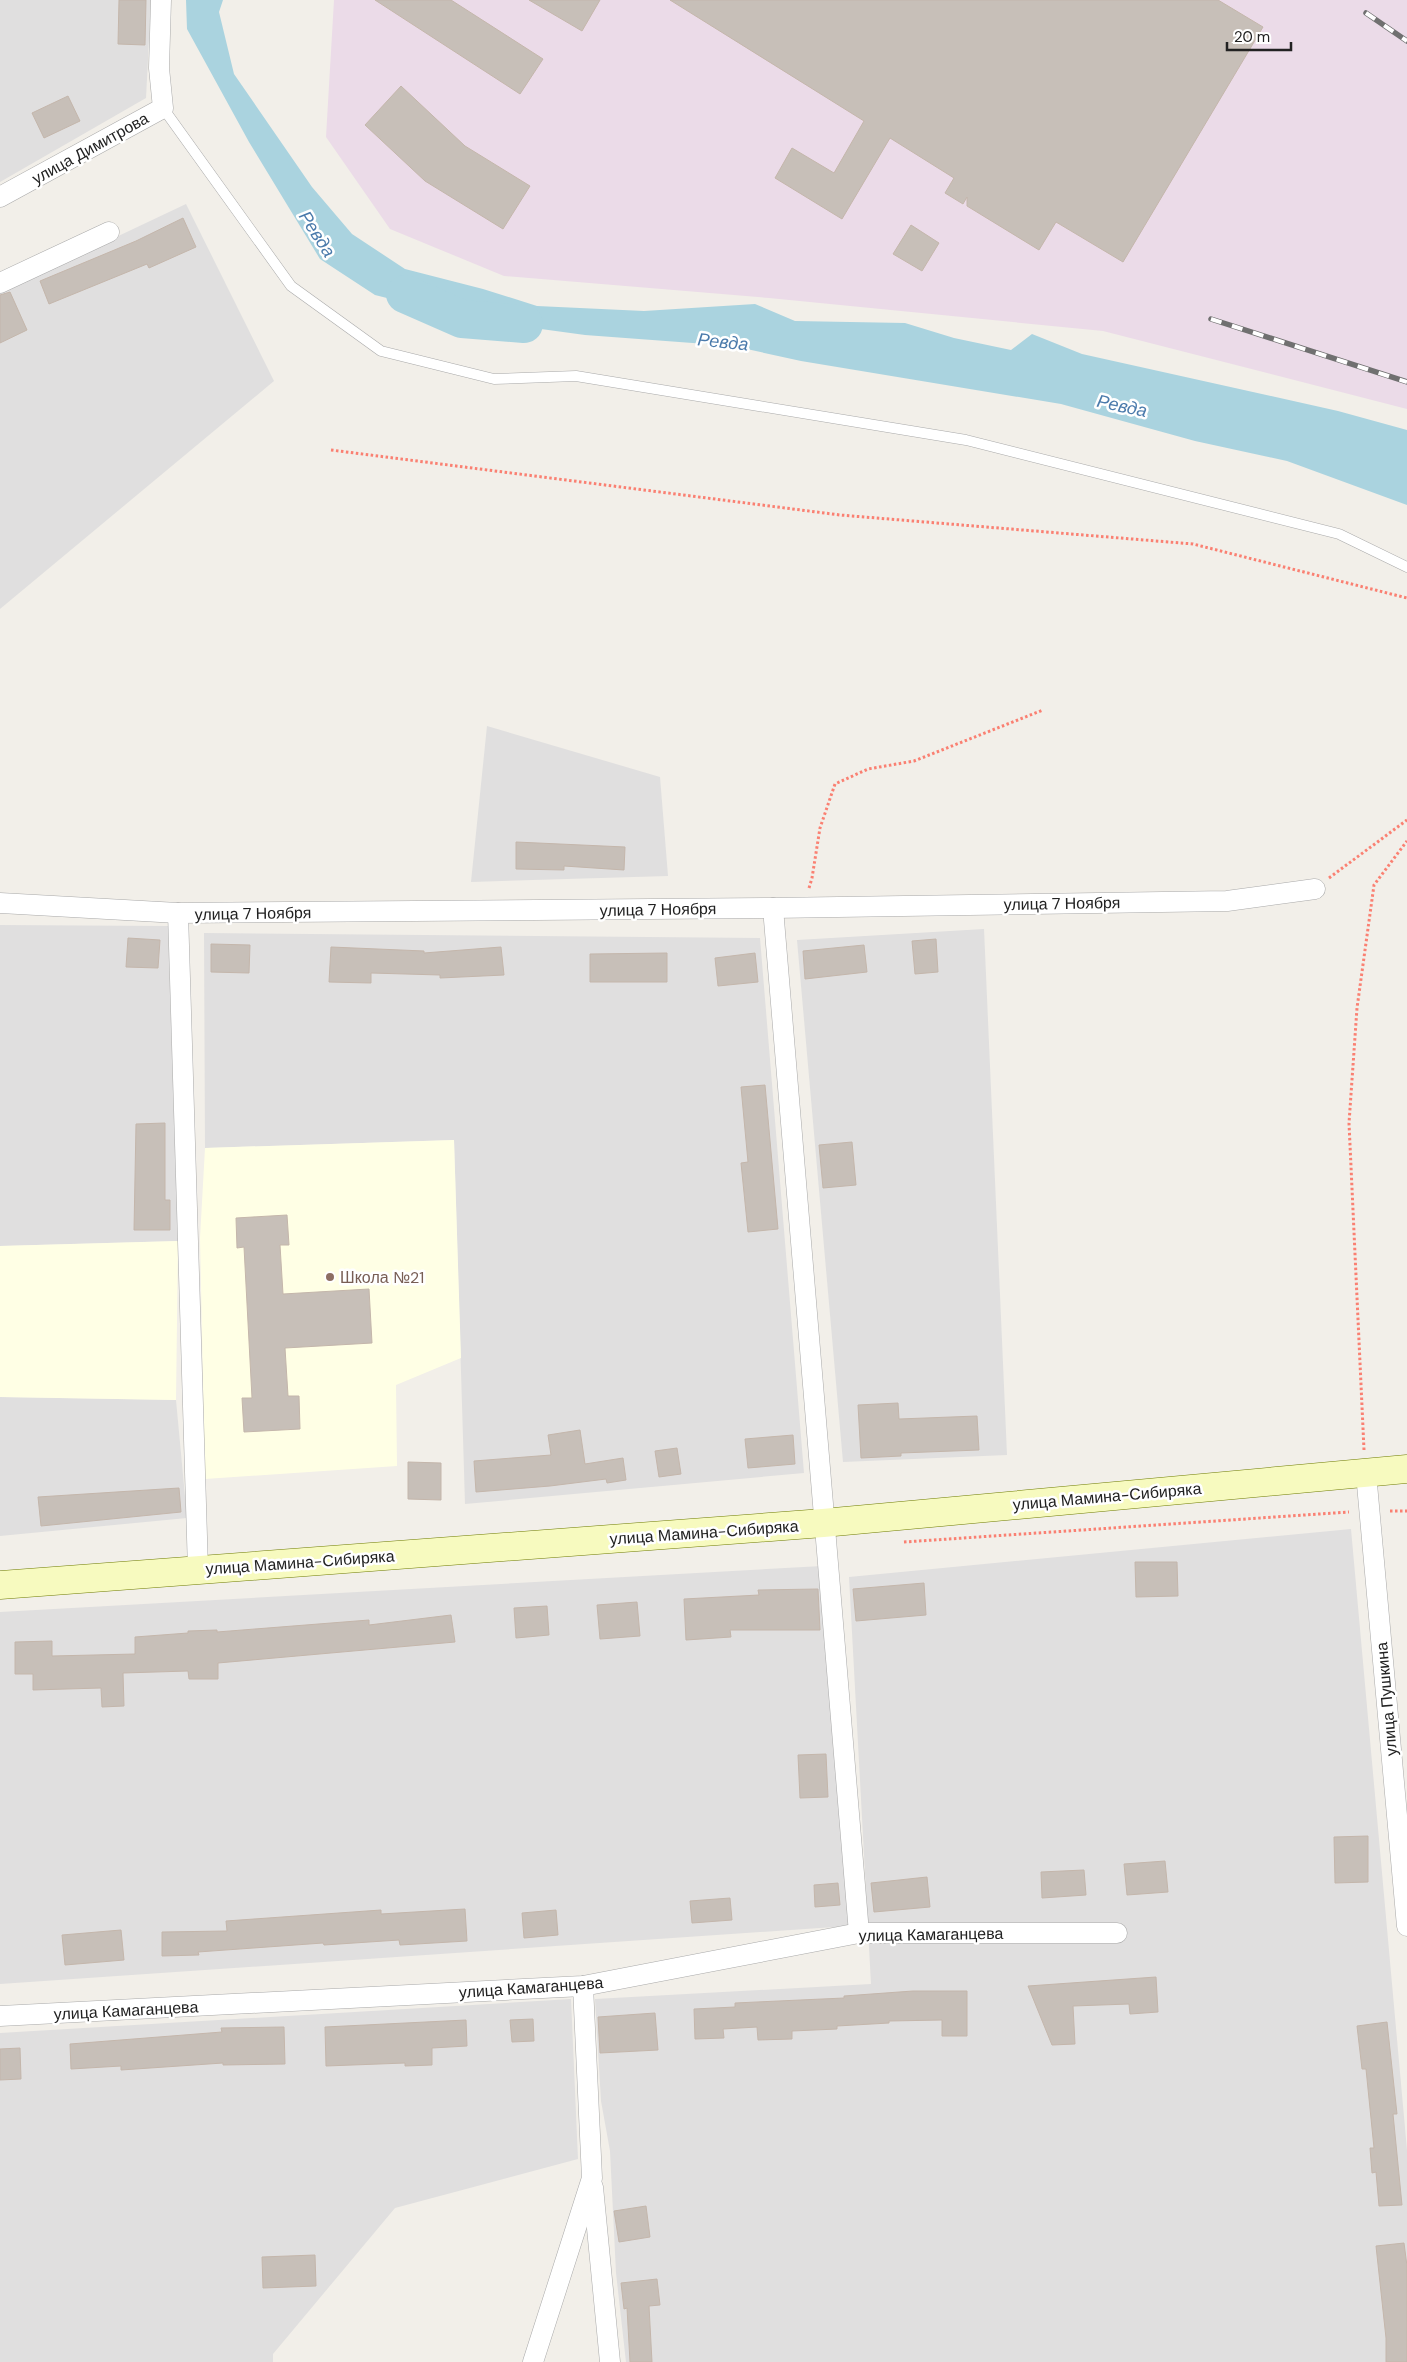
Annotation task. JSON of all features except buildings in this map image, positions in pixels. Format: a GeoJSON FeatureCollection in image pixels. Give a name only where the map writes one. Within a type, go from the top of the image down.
{"type":"FeatureCollection","features":[{"type":"Feature","properties":{"kind":"street","name":"улица Димитрова"},"geometry":{"type":"LineString","coordinates":[[0,197],[163,108],[159,68],[161,0]]}},
{"type":"Feature","properties":{"kind":"street"},"geometry":{"type":"LineString","coordinates":[[0,283],[109,232]]}},
{"type":"Feature","properties":{"kind":"street","name":"улица 7 Ноября"},"geometry":{"type":"LineString","coordinates":[[0,903],[178,914],[773,908],[1227,901],[1315,889]]}},
{"type":"Feature","properties":{"kind":"street"},"geometry":{"type":"LineString","coordinates":[[773,908],[823,1523],[859,1933]]}},
{"type":"Feature","properties":{"kind":"street"},"geometry":{"type":"LineString","coordinates":[[178,914],[198,1570]]}},
{"type":"Feature","properties":{"kind":"street","name":"улица Мамина-Сибиряка"},"geometry":{"type":"LineString","coordinates":[[0,1585],[823,1523],[1407,1469]]}},
{"type":"Feature","properties":{"kind":"street","name":"улица Пушкина"},"geometry":{"type":"LineString","coordinates":[[1366,1473],[1407,1926]]}},
{"type":"Feature","properties":{"kind":"street","name":"улица Камаганцева"},"geometry":{"type":"LineString","coordinates":[[0,2016],[584,1986],[859,1933],[1117,1933]]}},
{"type":"Feature","properties":{"kind":"street"},"geometry":{"type":"LineString","coordinates":[[584,1986],[592,2178],[610,2362]]}},
{"type":"Feature","properties":{"kind":"street"},"geometry":{"type":"LineString","coordinates":[[533,2362],[592,2178]]}},
{"type":"Feature","properties":{"kind":"lane"},"geometry":{"type":"LineString","coordinates":[[163,108],[291,286],[381,351],[494,379],[576,376],[966,440],[1340,534],[1407,567]]}},
{"type":"Feature","properties":{"kind":"path"},"geometry":{"type":"LineString","coordinates":[[331,450],[840,515],[1193,544],[1384,594],[1407,598]]}},
{"type":"Feature","properties":{"kind":"path"},"geometry":{"type":"LineString","coordinates":[[801,907],[812,878],[820,828],[835,784],[868,769],[914,761],[1043,710]]}},
{"type":"Feature","properties":{"kind":"path"},"geometry":{"type":"LineString","coordinates":[[1315,889],[1407,820]]}},
{"type":"Feature","properties":{"kind":"path"},"geometry":{"type":"LineString","coordinates":[[1366,1473],[1349,1124],[1358,1008],[1374,885],[1407,841]]}},
{"type":"Feature","properties":{"kind":"path"},"geometry":{"type":"LineString","coordinates":[[903,1542],[1368,1510]]}},
{"type":"Feature","properties":{"kind":"shaded area"},"geometry":{"type":"Polygon","coordinates":[[[0,0],[151,0],[146,98],[0,182],[0,0]]]}},
{"type":"Feature","properties":{"kind":"shaded area"},"geometry":{"type":"Polygon","coordinates":[[[334,0],[1407,0],[1407,409],[1103,331],[769,298],[504,276],[390,229],[326,137],[334,0]]]}},
{"type":"Feature","properties":{"kind":"shaded area"},"geometry":{"type":"Polygon","coordinates":[[[186,204],[274,381],[0,609],[0,292],[186,204]]]}},
{"type":"Feature","properties":{"kind":"shaded area"},"geometry":{"type":"Polygon","coordinates":[[[487,726],[660,777],[668,876],[471,882],[487,726]]]}},
{"type":"Feature","properties":{"kind":"shaded area"},"geometry":{"type":"Polygon","coordinates":[[[0,925],[168,926],[178,1241],[0,1246],[0,925]]]}},
{"type":"Feature","properties":{"kind":"shaded area"},"geometry":{"type":"Polygon","coordinates":[[[984,929],[1007,1455],[843,1462],[797,940],[984,929]]]}},
{"type":"Feature","properties":{"kind":"shaded area"},"geometry":{"type":"Polygon","coordinates":[[[204,933],[760,938],[804,1473],[465,1504],[454,1140],[205,1148],[204,933]]]}},
{"type":"Feature","properties":{"kind":"shaded area","name":"Школа №21"},"geometry":{"type":"Polygon","coordinates":[[[454,1140],[461,1358],[396,1385],[397,1466],[205,1479],[200,1238],[205,1148],[454,1140]]]}},
{"type":"Feature","properties":{"kind":"shaded area"},"geometry":{"type":"Polygon","coordinates":[[[178,1241],[176,1400],[0,1397],[0,1246],[178,1241]]]}},
{"type":"Feature","properties":{"kind":"shaded area"},"geometry":{"type":"Polygon","coordinates":[[[0,1397],[176,1400],[187,1518],[0,1536],[0,1397]]]}},
{"type":"Feature","properties":{"kind":"shaded area"},"geometry":{"type":"Polygon","coordinates":[[[1351,1529],[1407,2150],[1407,2362],[626,2362],[616,2273],[610,2151],[601,2101],[595,1999],[871,1984],[849,1577],[1351,1529]]]}},
{"type":"Feature","properties":{"kind":"shaded area"},"geometry":{"type":"Polygon","coordinates":[[[822,1566],[849,1926],[0,1984],[0,1612],[822,1566]]]}},
{"type":"Feature","properties":{"kind":"shaded area"},"geometry":{"type":"Polygon","coordinates":[[[571,1999],[578,2159],[395,2208],[273,2354],[273,2362],[0,2362],[0,2033],[571,1999]]]}},
{"type":"Feature","properties":{"kind":"water"},"geometry":{"type":"Polygon","coordinates":[[[186,0],[223,0],[219,12],[234,74],[312,187],[352,234],[405,269],[483,289],[537,306],[644,311],[755,304],[795,321],[905,323],[954,338],[1011,350],[1032,334],[1082,354],[1338,411],[1407,430],[1407,505],[1287,461],[1195,441],[1061,404],[801,361],[733,346],[585,335],[474,320],[375,295],[320,259],[249,142],[187,29],[186,0]]]}},
{"type":"Feature","properties":{"kind":"waterway","name":"Ревда"},"geometry":{"type":"LineString","coordinates":[[405,294],[462,319],[524,324]]}},
{"type":"Feature","properties":{"kind":"railway"},"geometry":{"type":"LineString","coordinates":[[1366,13],[1407,41]]}},
{"type":"Feature","properties":{"kind":"railway"},"geometry":{"type":"LineString","coordinates":[[1211,319],[1407,382]]}},
{"type":"Feature","properties":{"kind":"place","name":"Школа №21"},"geometry":{"type":"Point","coordinates":[330,1277]}}]}
